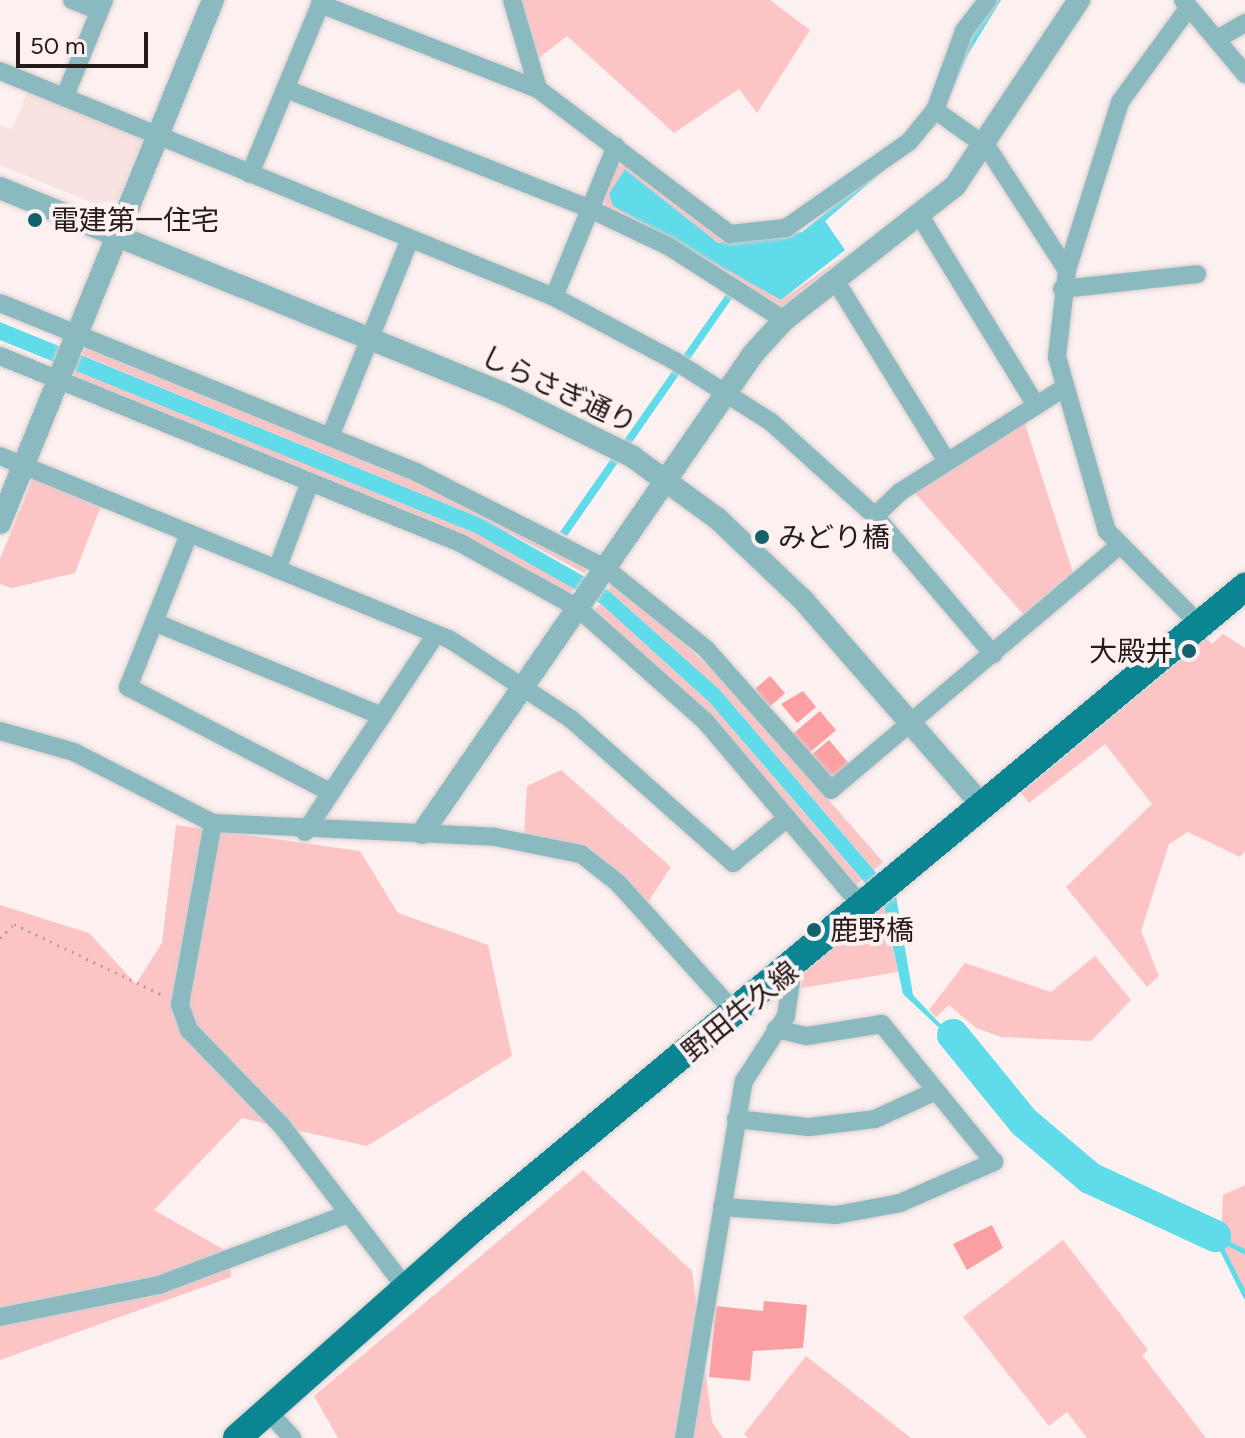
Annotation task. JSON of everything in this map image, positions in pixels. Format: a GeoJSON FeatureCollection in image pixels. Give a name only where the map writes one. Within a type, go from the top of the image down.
{"type":"FeatureCollection","features":[{"type":"Feature","properties":{"kind":"main road","name":"野田牛久線"},"geometry":{"type":"LineString","coordinates":[[237,1438],[406,1288],[793,968],[1245,587]]}},
{"type":"Feature","properties":{"kind":"street"},"geometry":{"type":"LineString","coordinates":[[65,96],[102,6],[72,0]]}},
{"type":"Feature","properties":{"kind":"street"},"geometry":{"type":"LineString","coordinates":[[0,523],[213,0]]}},
{"type":"Feature","properties":{"kind":"street"},"geometry":{"type":"LineString","coordinates":[[512,0],[538,89]]}},
{"type":"Feature","properties":{"kind":"street"},"geometry":{"type":"LineString","coordinates":[[250,174],[321,2],[538,89],[616,146],[712,227],[760,232],[786,228],[870,174],[935,110],[964,31],[987,0]]}},
{"type":"Feature","properties":{"kind":"street"},"geometry":{"type":"LineString","coordinates":[[422,833],[725,393],[784,320],[920,216],[987,147],[1079,0]]}},
{"type":"Feature","properties":{"kind":"street"},"geometry":{"type":"LineString","coordinates":[[1200,625],[1107,531],[1062,389],[1057,332],[1064,280],[1120,102],[1186,3],[1219,38],[1245,74]]}},
{"type":"Feature","properties":{"kind":"street"},"geometry":{"type":"LineString","coordinates":[[1219,38],[1245,23]]}},
{"type":"Feature","properties":{"kind":"street"},"geometry":{"type":"LineString","coordinates":[[0,71],[554,297],[725,393],[771,422],[875,516],[993,654]]}},
{"type":"Feature","properties":{"kind":"street"},"geometry":{"type":"LineString","coordinates":[[286,89],[590,209],[668,246],[784,320]]}},
{"type":"Feature","properties":{"kind":"street"},"geometry":{"type":"LineString","coordinates":[[935,110],[987,147],[1064,280]]}},
{"type":"Feature","properties":{"kind":"street"},"geometry":{"type":"LineString","coordinates":[[554,297],[616,146]]}},
{"type":"Feature","properties":{"kind":"street","name":"しらさぎ通り"},"geometry":{"type":"LineString","coordinates":[[0,188],[548,414],[666,479],[804,601],[983,806]]}},
{"type":"Feature","properties":{"kind":"street"},"geometry":{"type":"LineString","coordinates":[[920,216],[1036,405]]}},
{"type":"Feature","properties":{"kind":"street"},"geometry":{"type":"LineString","coordinates":[[330,437],[410,239]]}},
{"type":"Feature","properties":{"kind":"street"},"geometry":{"type":"LineString","coordinates":[[1064,280],[1197,274]]}},
{"type":"Feature","properties":{"kind":"street"},"geometry":{"type":"LineString","coordinates":[[835,280],[947,461]]}},
{"type":"Feature","properties":{"kind":"street"},"geometry":{"type":"LineString","coordinates":[[0,303],[330,437],[528,523],[604,570],[706,649],[831,790],[1120,545]]}},
{"type":"Feature","properties":{"kind":"street"},"geometry":{"type":"LineString","coordinates":[[0,356],[462,544],[579,606],[682,698],[786,819],[876,896]]}},
{"type":"Feature","properties":{"kind":"street"},"geometry":{"type":"LineString","coordinates":[[875,516],[947,461],[1062,389]]}},
{"type":"Feature","properties":{"kind":"street"},"geometry":{"type":"LineString","coordinates":[[0,456],[436,634],[525,684],[733,863],[786,819]]}},
{"type":"Feature","properties":{"kind":"street"},"geometry":{"type":"LineString","coordinates":[[277,569],[310,482]]}},
{"type":"Feature","properties":{"kind":"street"},"geometry":{"type":"LineString","coordinates":[[189,534],[128,687],[330,792]]}},
{"type":"Feature","properties":{"kind":"street"},"geometry":{"type":"LineString","coordinates":[[154,622],[382,716]]}},
{"type":"Feature","properties":{"kind":"street"},"geometry":{"type":"LineString","coordinates":[[305,832],[436,634]]}},
{"type":"Feature","properties":{"kind":"street"},"geometry":{"type":"LineString","coordinates":[[0,731],[74,752],[213,823],[305,832],[422,833],[528,841],[581,854],[618,883],[736,1014]]}},
{"type":"Feature","properties":{"kind":"street"},"geometry":{"type":"LineString","coordinates":[[213,823],[180,1005],[189,1030],[282,1126],[406,1288]]}},
{"type":"Feature","properties":{"kind":"street"},"geometry":{"type":"LineString","coordinates":[[684,1438],[736,1119],[750,1065],[790,1006],[793,968]]}},
{"type":"Feature","properties":{"kind":"street"},"geometry":{"type":"LineString","coordinates":[[722,1207],[809,1216],[868,1209],[994,1162],[882,1024],[806,1036],[776,1029]]}},
{"type":"Feature","properties":{"kind":"street"},"geometry":{"type":"LineString","coordinates":[[736,1119],[809,1127],[875,1119],[936,1091]]}},
{"type":"Feature","properties":{"kind":"street"},"geometry":{"type":"LineString","coordinates":[[0,1317],[159,1285],[348,1214]]}},
{"type":"Feature","properties":{"kind":"street"},"geometry":{"type":"LineString","coordinates":[[267,1410],[292,1438]]}},
{"type":"Feature","properties":{"kind":"path"},"geometry":{"type":"LineString","coordinates":[[0,938],[14,924],[180,1005]]}},
{"type":"Feature","properties":{"kind":"shaded area"},"geometry":{"type":"Polygon","coordinates":[[[519,0],[770,0],[810,30],[757,113],[739,89],[674,133],[567,36],[535,61],[519,0]]]}},
{"type":"Feature","properties":{"kind":"shaded area"},"geometry":{"type":"Polygon","coordinates":[[[28,91],[143,138],[117,200],[98,205],[0,165],[0,125],[12,129],[28,91]]]}},
{"type":"Feature","properties":{"kind":"shaded area"},"geometry":{"type":"Polygon","coordinates":[[[627,163],[720,238],[840,199],[791,238],[718,243],[625,169],[665,230],[781,300],[848,254],[782,306],[607,208],[603,196],[615,167],[627,163]]]}},
{"type":"Feature","properties":{"kind":"shaded area"},"geometry":{"type":"Polygon","coordinates":[[[87,344],[454,495],[590,564],[584,573],[483,519],[82,355],[87,344]]]}},
{"type":"Feature","properties":{"kind":"shaded area"},"geometry":{"type":"Polygon","coordinates":[[[76,370],[475,533],[575,586],[569,595],[455,533],[72,380],[76,370]]]}},
{"type":"Feature","properties":{"kind":"shaded area"},"geometry":{"type":"Polygon","coordinates":[[[1024,421],[1074,576],[1025,616],[914,492],[1024,421]]]}},
{"type":"Feature","properties":{"kind":"shaded area"},"geometry":{"type":"Polygon","coordinates":[[[33,478],[101,506],[75,573],[12,588],[0,584],[0,559],[33,478]]]}},
{"type":"Feature","properties":{"kind":"shaded area"},"geometry":{"type":"Polygon","coordinates":[[[614,582],[721,677],[883,862],[874,870],[720,690],[608,590],[614,582]]]}},
{"type":"Feature","properties":{"kind":"shaded area"},"geometry":{"type":"Polygon","coordinates":[[[601,604],[710,703],[862,880],[854,886],[689,695],[592,612],[601,604]]]}},
{"type":"Feature","properties":{"kind":"shaded area"},"geometry":{"type":"Polygon","coordinates":[[[1223,634],[1245,648],[1245,851],[1240,857],[1188,832],[1169,844],[1141,931],[1159,976],[1147,987],[1066,887],[1152,804],[1105,744],[1029,803],[1021,793],[1206,638],[1212,644],[1223,634]]]}},
{"type":"Feature","properties":{"kind":"shaded area"},"geometry":{"type":"Polygon","coordinates":[[[561,770],[671,867],[648,902],[559,841],[524,835],[527,786],[561,770]]]}},
{"type":"Feature","properties":{"kind":"shaded area"},"geometry":{"type":"Polygon","coordinates":[[[176,825],[360,851],[398,913],[488,945],[512,1056],[367,1146],[242,1118],[154,1210],[230,1253],[231,1277],[0,1360],[0,905],[89,933],[136,984],[162,943],[176,825]]]}},
{"type":"Feature","properties":{"kind":"shaded area"},"geometry":{"type":"Polygon","coordinates":[[[884,905],[898,972],[802,988],[803,971],[884,905]]]}},
{"type":"Feature","properties":{"kind":"shaded area"},"geometry":{"type":"Polygon","coordinates":[[[1095,956],[1131,1000],[1091,1041],[1001,1037],[976,1028],[949,1005],[936,1017],[929,1010],[965,963],[1051,992],[1095,956]]]}},
{"type":"Feature","properties":{"kind":"shaded area"},"geometry":{"type":"Polygon","coordinates":[[[583,1170],[692,1271],[712,1422],[723,1438],[338,1438],[314,1396],[583,1170]]]}},
{"type":"Feature","properties":{"kind":"shaded area"},"geometry":{"type":"Polygon","coordinates":[[[1245,1185],[1245,1299],[1221,1243],[1223,1195],[1245,1185]]]}},
{"type":"Feature","properties":{"kind":"shaded area"},"geometry":{"type":"Polygon","coordinates":[[[1063,1240],[1148,1350],[1142,1355],[1206,1438],[1087,1438],[1067,1412],[1049,1426],[963,1317],[1063,1240]]]}},
{"type":"Feature","properties":{"kind":"shaded area"},"geometry":{"type":"Polygon","coordinates":[[[806,1356],[911,1438],[748,1438],[744,1434],[806,1356]]]}},
{"type":"Feature","properties":{"kind":"water"},"geometry":{"type":"Polygon","coordinates":[[[993,0],[1001,0],[967,56],[939,123],[825,221],[845,250],[781,300],[613,206],[609,194],[625,169],[718,243],[802,232],[912,142],[993,0]]]}},
{"type":"Feature","properties":{"kind":"water"},"geometry":{"type":"Polygon","coordinates":[[[729,290],[735,294],[567,536],[560,532],[729,290]]]}},
{"type":"Feature","properties":{"kind":"water"},"geometry":{"type":"Polygon","coordinates":[[[0,322],[483,519],[608,590],[720,690],[896,896],[913,995],[982,1068],[903,994],[884,905],[710,703],[601,604],[475,533],[0,340],[0,322]]]}},
{"type":"Feature","properties":{"kind":"building"},"geometry":{"type":"Polygon","coordinates":[[[770,676],[785,693],[770,706],[755,689],[770,676]]]}},
{"type":"Feature","properties":{"kind":"building"},"geometry":{"type":"Polygon","coordinates":[[[803,691],[816,707],[797,723],[781,704],[803,691]]]}},
{"type":"Feature","properties":{"kind":"building"},"geometry":{"type":"Polygon","coordinates":[[[820,711],[836,730],[809,753],[793,733],[820,711]]]}},
{"type":"Feature","properties":{"kind":"building"},"geometry":{"type":"Polygon","coordinates":[[[829,740],[849,764],[832,778],[812,754],[829,740]]]}},
{"type":"Feature","properties":{"kind":"building"},"geometry":{"type":"Polygon","coordinates":[[[992,1225],[1003,1248],[967,1270],[953,1244],[992,1225]]]}},
{"type":"Feature","properties":{"kind":"building"},"geometry":{"type":"Polygon","coordinates":[[[764,1301],[807,1305],[803,1348],[753,1351],[750,1381],[709,1377],[716,1306],[763,1311],[764,1301]]]}},
{"type":"Feature","properties":{"kind":"waterway"},"geometry":{"type":"LineString","coordinates":[[953,1035],[1024,1122],[1090,1178],[1215,1236]]}},
{"type":"Feature","properties":{"kind":"waterway"},"geometry":{"type":"LineString","coordinates":[[1215,1236],[1245,1296]]}},
{"type":"Feature","properties":{"kind":"waterway"},"geometry":{"type":"LineString","coordinates":[[1215,1236],[1245,1252]]}},
{"type":"Feature","properties":{"kind":"place","name":"電建第一住宅"},"geometry":{"type":"Point","coordinates":[35,220]}},
{"type":"Feature","properties":{"kind":"place","name":"みどり橋"},"geometry":{"type":"Point","coordinates":[762,537]}},
{"type":"Feature","properties":{"kind":"place","name":"大殿井"},"geometry":{"type":"Point","coordinates":[1189,651]}},
{"type":"Feature","properties":{"kind":"place","name":"鹿野橋"},"geometry":{"type":"Point","coordinates":[814,930]}}]}
